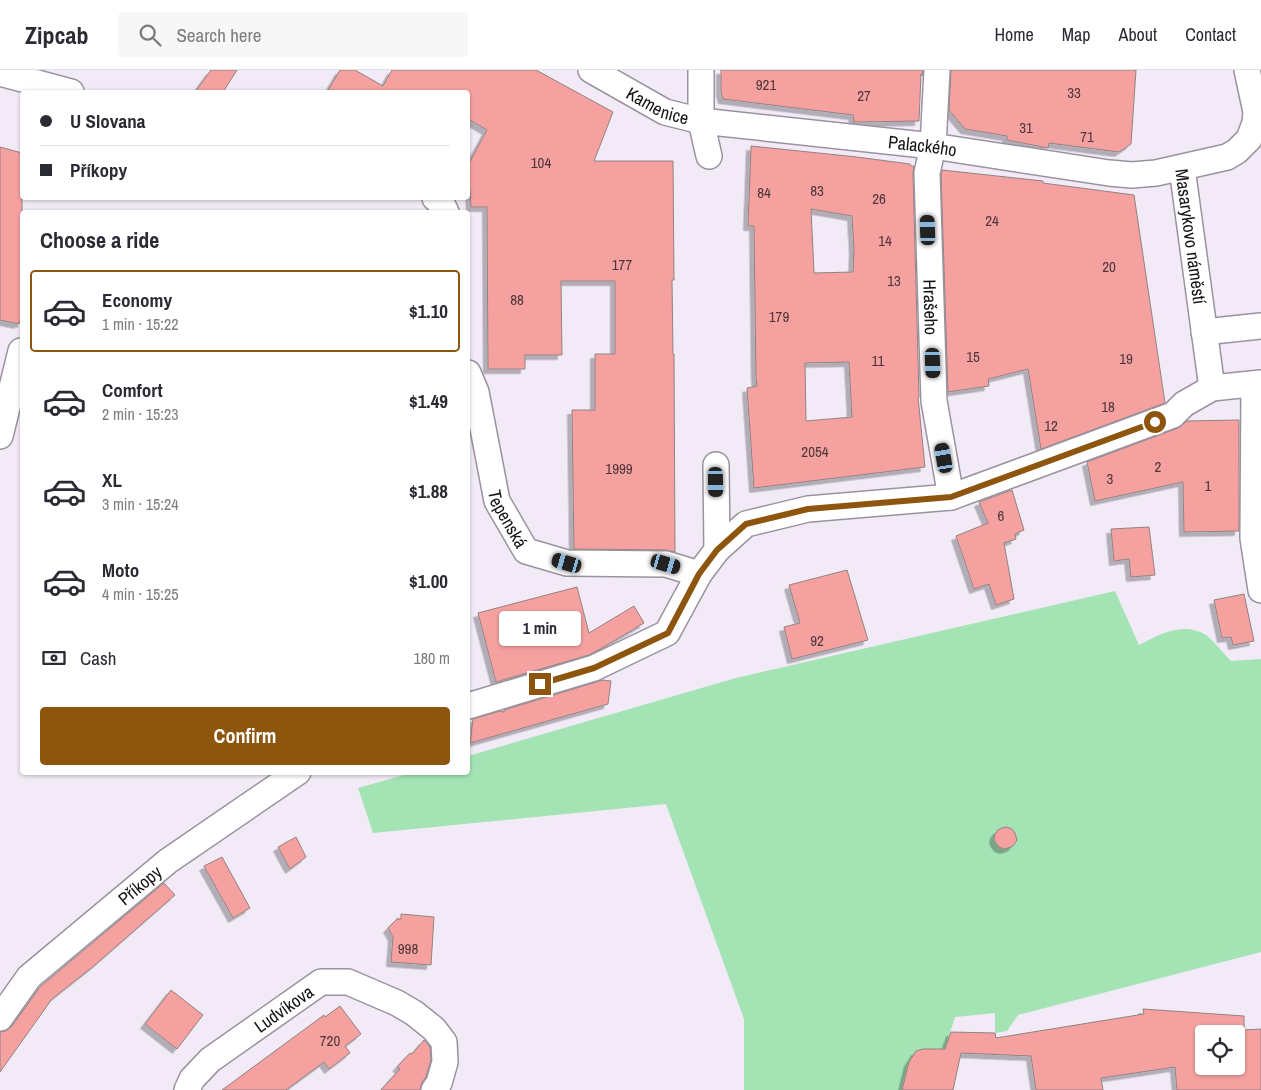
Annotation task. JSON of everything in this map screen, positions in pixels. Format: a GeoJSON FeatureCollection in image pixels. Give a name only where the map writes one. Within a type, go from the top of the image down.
{"type":"FeatureCollection","features":[{"type":"Feature","properties":{"kind":"street","name":"Kamenice"},"geometry":{"type":"LineString","coordinates":[[592,70],[665,112],[701,121]]}},
{"type":"Feature","properties":{"kind":"street"},"geometry":{"type":"LineString","coordinates":[[701,70],[701,121],[710,156]]}},
{"type":"Feature","properties":{"kind":"street","name":"Hrašeho"},"geometry":{"type":"LineString","coordinates":[[936,70],[932,146],[927,173],[934,400],[951,497]]}},
{"type":"Feature","properties":{"kind":"street","name":"Masarykovo náměstí"},"geometry":{"type":"LineString","coordinates":[[1212,388],[1182,168],[1227,157],[1238,151],[1249,139],[1255,123],[1256,112],[1247,70]]}},
{"type":"Feature","properties":{"kind":"street"},"geometry":{"type":"LineString","coordinates":[[0,73],[64,90]]}},
{"type":"Feature","properties":{"kind":"street","name":"Palackého"},"geometry":{"type":"LineString","coordinates":[[701,121],[932,146],[1109,173],[1142,175],[1182,168]]}},
{"type":"Feature","properties":{"kind":"street"},"geometry":{"type":"LineString","coordinates":[[437,200],[445,210]]}},
{"type":"Feature","properties":{"kind":"street","name":"Masarykovo náměstí"},"geometry":{"type":"LineString","coordinates":[[1204,332],[1261,326]]}},
{"type":"Feature","properties":{"kind":"street"},"geometry":{"type":"LineString","coordinates":[[0,436],[15,349]]}},
{"type":"Feature","properties":{"kind":"street","name":"Tepenská"},"geometry":{"type":"LineString","coordinates":[[470,378],[476,392],[497,501],[526,551],[567,563],[666,564],[699,574]]}},
{"type":"Feature","properties":{"kind":"street"},"geometry":{"type":"LineString","coordinates":[[470,705],[594,668],[668,633],[699,574],[717,550],[746,524],[808,509],[951,497],[1173,415],[1184,404],[1212,388],[1258,383],[1253,538],[1261,590]]}},
{"type":"Feature","properties":{"kind":"street"},"geometry":{"type":"LineString","coordinates":[[716,465],[717,550]]}},
{"type":"Feature","properties":{"kind":"street","name":"Příkopy"},"geometry":{"type":"LineString","coordinates":[[0,1018],[30,977],[168,861],[294,775]]}},
{"type":"Feature","properties":{"kind":"street","name":"Ludvíkova"},"geometry":{"type":"LineString","coordinates":[[187,1090],[192,1079],[210,1060],[321,982],[348,982],[397,1003],[414,1013],[434,1029],[444,1042],[445,1062],[439,1082],[434,1090]]}},
{"type":"Feature","properties":{"kind":"green space"},"geometry":{"type":"Polygon","coordinates":[[[1115,591],[1139,645],[1163,633],[1189,629],[1206,635],[1231,661],[1261,659],[1261,952],[1018,1015],[1007,1031],[995,1033],[995,1013],[955,1017],[945,1049],[909,1062],[902,1088],[904,1090],[744,1090],[744,1019],[666,804],[373,833],[358,788],[404,775],[470,775],[470,755],[736,678],[1115,591]]]}},
{"type":"Feature","properties":{"kind":"building"},"geometry":{"type":"Polygon","coordinates":[[[211,70],[237,70],[224,90],[196,90],[211,70]]]}},
{"type":"Feature","properties":{"kind":"building"},"geometry":{"type":"Polygon","coordinates":[[[340,70],[355,70],[383,86],[392,70],[536,70],[613,112],[594,161],[673,161],[674,280],[672,280],[675,552],[666,550],[574,549],[572,410],[595,410],[595,354],[615,354],[615,281],[561,281],[562,355],[525,355],[525,369],[488,369],[487,207],[471,207],[470,189],[470,161],[487,130],[470,120],[470,90],[328,90],[340,70]]]}},
{"type":"Feature","properties":{"kind":"building"},"geometry":{"type":"Polygon","coordinates":[[[721,70],[923,70],[922,76],[921,74],[919,121],[854,122],[853,115],[723,99],[721,92],[721,70]]]}},
{"type":"Feature","properties":{"kind":"building"},"geometry":{"type":"Polygon","coordinates":[[[951,70],[1136,70],[1131,144],[1119,152],[1049,143],[1048,148],[1007,140],[1007,136],[965,129],[949,110],[951,70]]]}},
{"type":"Feature","properties":{"kind":"building"},"geometry":{"type":"Polygon","coordinates":[[[751,146],[857,157],[914,166],[918,397],[925,467],[754,488],[747,388],[757,386],[754,226],[748,226],[751,146]],[[811,209],[814,273],[853,272],[852,216],[811,209]],[[849,362],[805,363],[806,421],[852,417],[849,362]]]}},
{"type":"Feature","properties":{"kind":"building"},"geometry":{"type":"Polygon","coordinates":[[[0,147],[20,152],[20,200],[22,200],[22,210],[20,210],[20,322],[19,324],[0,320],[0,147]]]}},
{"type":"Feature","properties":{"kind":"building"},"geometry":{"type":"Polygon","coordinates":[[[942,170],[1043,181],[1043,183],[1134,195],[1165,403],[1041,449],[1028,369],[988,379],[989,386],[948,392],[942,170]]]}},
{"type":"Feature","properties":{"kind":"building"},"geometry":{"type":"Polygon","coordinates":[[[1239,420],[1239,531],[1184,532],[1183,482],[1095,501],[1087,462],[1178,428],[1187,421],[1239,420]]]}},
{"type":"Feature","properties":{"kind":"building"},"geometry":{"type":"Polygon","coordinates":[[[1012,490],[1024,530],[1015,534],[1016,539],[1004,543],[1014,599],[996,605],[989,584],[974,589],[956,536],[988,523],[979,502],[1012,490]]]}},
{"type":"Feature","properties":{"kind":"building"},"geometry":{"type":"Polygon","coordinates":[[[1149,527],[1155,575],[1131,577],[1129,559],[1114,561],[1111,529],[1149,527]]]}},
{"type":"Feature","properties":{"kind":"building"},"geometry":{"type":"Polygon","coordinates":[[[847,570],[868,640],[792,659],[784,627],[800,623],[789,585],[847,570]]]}},
{"type":"Feature","properties":{"kind":"building"},"geometry":{"type":"Polygon","coordinates":[[[577,587],[589,633],[634,606],[644,623],[589,655],[496,682],[478,613],[577,587]]]}},
{"type":"Feature","properties":{"kind":"building"},"geometry":{"type":"Polygon","coordinates":[[[1244,594],[1254,641],[1233,645],[1231,637],[1222,638],[1214,600],[1244,594]]]}},
{"type":"Feature","properties":{"kind":"building"},"geometry":{"type":"Polygon","coordinates":[[[603,680],[611,681],[608,704],[470,743],[473,719],[500,711],[504,712],[504,710],[603,680]]]}},
{"type":"Feature","properties":{"kind":"building"},"geometry":{"type":"Polygon","coordinates":[[[1007,827],[1012,829],[1017,840],[1013,846],[1004,849],[999,847],[994,839],[998,830],[1007,827]]]}},
{"type":"Feature","properties":{"kind":"building"},"geometry":{"type":"Polygon","coordinates":[[[296,837],[306,857],[290,869],[278,847],[296,837]]]}},
{"type":"Feature","properties":{"kind":"building"},"geometry":{"type":"Polygon","coordinates":[[[222,857],[250,908],[233,918],[204,866],[222,857]]]}},
{"type":"Feature","properties":{"kind":"building"},"geometry":{"type":"Polygon","coordinates":[[[164,883],[175,895],[95,965],[52,999],[0,1072],[0,1032],[6,1031],[12,1026],[40,987],[164,883]]]}},
{"type":"Feature","properties":{"kind":"building"},"geometry":{"type":"Polygon","coordinates":[[[401,914],[434,917],[431,965],[391,962],[393,937],[388,928],[397,919],[401,919],[401,914]]]}},
{"type":"Feature","properties":{"kind":"building"},"geometry":{"type":"Polygon","coordinates":[[[171,990],[203,1015],[177,1049],[145,1024],[171,990]]]}},
{"type":"Feature","properties":{"kind":"building"},"geometry":{"type":"Polygon","coordinates":[[[340,1006],[361,1034],[345,1046],[350,1053],[329,1069],[324,1062],[286,1090],[222,1090],[324,1015],[325,1017],[340,1006]]]}},
{"type":"Feature","properties":{"kind":"building"},"geometry":{"type":"Polygon","coordinates":[[[1143,1009],[1244,1016],[1244,1025],[1195,1025],[1195,1075],[1245,1075],[1245,1030],[1261,1029],[1261,1090],[1177,1090],[1175,1067],[1101,1078],[1103,1090],[1036,1090],[1031,1056],[961,1053],[953,1090],[902,1090],[909,1062],[916,1051],[923,1049],[945,1049],[951,1032],[995,1033],[996,1038],[1144,1014],[1143,1009]]]}},
{"type":"Feature","properties":{"kind":"building"},"geometry":{"type":"Polygon","coordinates":[[[424,1040],[430,1047],[431,1060],[420,1090],[381,1090],[400,1069],[397,1067],[424,1040]]]}},
{"type":"Feature","properties":{"kind":"route"},"geometry":{"type":"LineString","coordinates":[[540,684],[594,668],[668,633],[699,574],[717,550],[746,524],[808,509],[951,497],[1155,422]]}}]}
